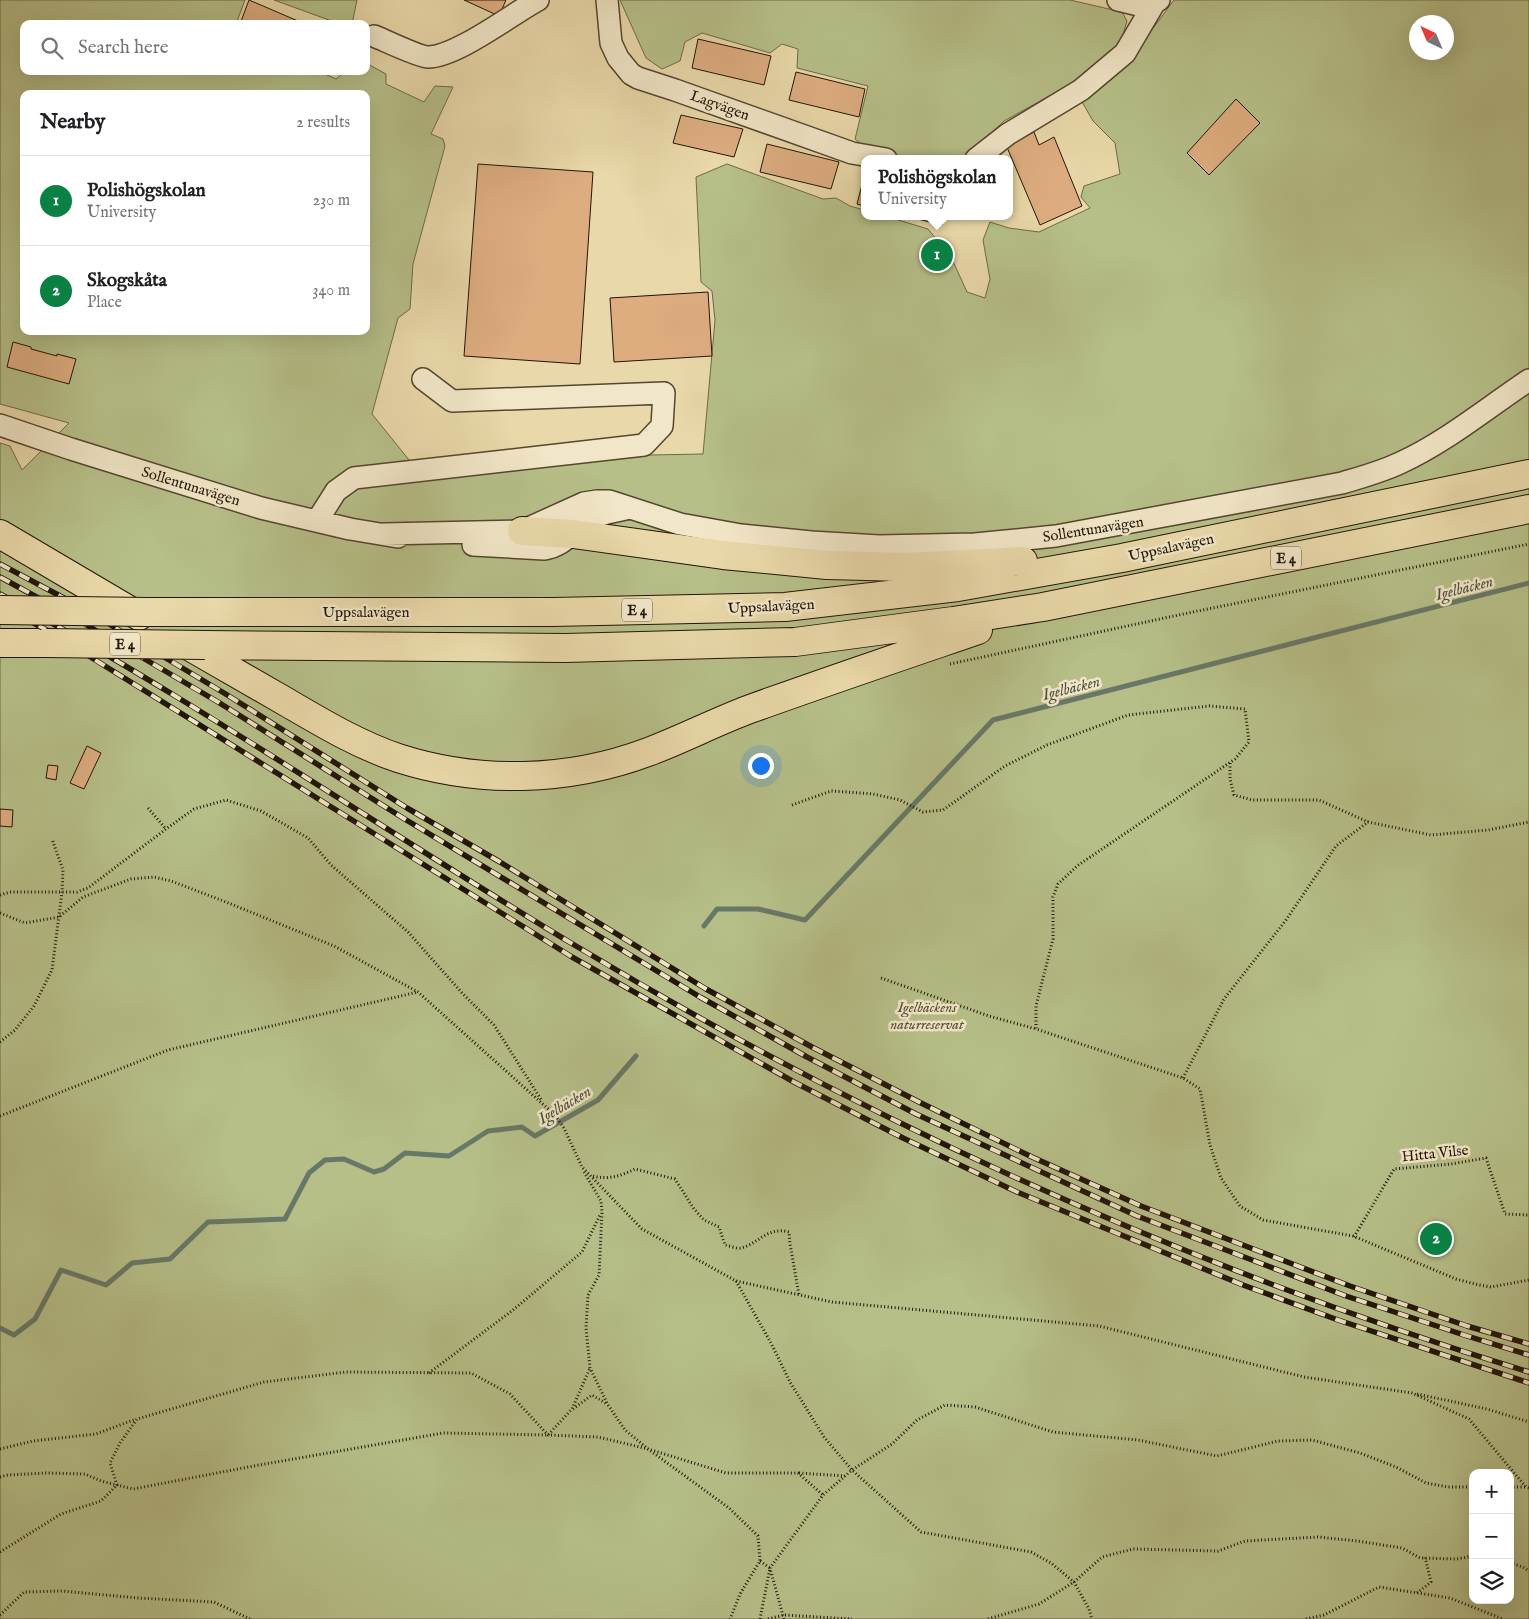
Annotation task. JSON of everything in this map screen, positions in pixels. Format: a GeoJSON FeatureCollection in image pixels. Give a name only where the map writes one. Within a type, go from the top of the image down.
{"type":"FeatureCollection","features":[{"type":"Feature","properties":{"kind":"highway","name":"Uppsalavägen"},"geometry":{"type":"LineString","coordinates":[[0,610],[553,612],[785,607],[958,587],[1122,558],[1529,474]]}},
{"type":"Feature","properties":{"kind":"highway","name":"E 4"},"geometry":{"type":"LineString","coordinates":[[0,643],[565,648],[795,642],[1043,607],[1529,509]]}},
{"type":"Feature","properties":{"kind":"highway"},"geometry":{"type":"LineString","coordinates":[[522,531],[573,534],[732,556],[827,565],[906,567],[1122,558]]}},
{"type":"Feature","properties":{"kind":"highway"},"geometry":{"type":"LineString","coordinates":[[0,534],[333,730],[364,745],[398,758],[438,768],[511,777],[547,776],[625,760],[677,741],[738,714],[1043,607]]}},
{"type":"Feature","properties":{"kind":"street"},"geometry":{"type":"LineString","coordinates":[[374,36],[427,57],[437,55],[450,52],[538,0]]}},
{"type":"Feature","properties":{"kind":"street","name":"Lagvägen"},"geometry":{"type":"LineString","coordinates":[[607,0],[611,42],[618,58],[631,74],[852,153],[863,155]]}},
{"type":"Feature","properties":{"kind":"street"},"geometry":{"type":"LineString","coordinates":[[1118,0],[1147,6],[1157,1]]}},
{"type":"Feature","properties":{"kind":"street"},"geometry":{"type":"LineString","coordinates":[[981,155],[1008,134],[1081,90],[1125,53],[1157,1]]}},
{"type":"Feature","properties":{"kind":"street"},"geometry":{"type":"LineString","coordinates":[[317,521],[336,491],[354,478],[644,445],[662,426],[664,393],[452,401],[423,378]]}},
{"type":"Feature","properties":{"kind":"street","name":"Sollentunavägen"},"geometry":{"type":"LineString","coordinates":[[384,534],[522,531],[584,503],[597,500],[609,501],[680,524],[741,536],[811,542],[879,546],[975,544],[1056,536],[1332,485],[1372,474],[1401,462],[1456,430],[1529,380]]}},
{"type":"Feature","properties":{"kind":"street","name":"Sollentunavägen"},"geometry":{"type":"LineString","coordinates":[[0,425],[261,508],[350,529],[428,542],[554,548],[590,519],[601,514],[630,508]]}},
{"type":"Feature","properties":{"kind":"path"},"geometry":{"type":"LineString","coordinates":[[947,664],[1529,544]]}},
{"type":"Feature","properties":{"kind":"path"},"geometry":{"type":"LineString","coordinates":[[792,805],[831,791],[872,794],[900,800],[923,812],[943,810],[1004,766],[1047,744],[1128,716],[1209,706],[1245,709],[1249,742],[1236,759],[1077,866],[1058,884],[1053,897],[1054,938],[1036,1006],[1036,1029]]}},
{"type":"Feature","properties":{"kind":"path"},"geometry":{"type":"LineString","coordinates":[[1230,762],[1230,779],[1234,795],[1252,800],[1319,800],[1368,822],[1431,835],[1488,830],[1529,822]]}},
{"type":"Feature","properties":{"kind":"path"},"geometry":{"type":"LineString","coordinates":[[0,895],[10,892],[77,892],[88,888],[194,810],[226,800],[261,811],[308,838],[331,865],[408,932],[463,994],[494,1025],[544,1103]]}},
{"type":"Feature","properties":{"kind":"path"},"geometry":{"type":"LineString","coordinates":[[148,808],[166,829]]}},
{"type":"Feature","properties":{"kind":"path"},"geometry":{"type":"LineString","coordinates":[[1183,1078],[1224,999],[1286,920],[1336,846],[1368,822]]}},
{"type":"Feature","properties":{"kind":"path"},"geometry":{"type":"LineString","coordinates":[[0,1042],[15,1030],[34,1006],[52,970],[63,870],[52,839]]}},
{"type":"Feature","properties":{"kind":"path"},"geometry":{"type":"LineString","coordinates":[[0,913],[25,924],[59,917],[83,897],[131,879],[154,877],[226,902],[334,946],[418,992],[512,1077],[544,1103],[564,1128],[582,1167],[601,1201],[599,1274],[588,1295],[586,1328],[590,1368],[608,1405],[625,1430],[729,1508],[758,1536],[760,1561],[740,1594],[730,1619]]}},
{"type":"Feature","properties":{"kind":"path"},"geometry":{"type":"LineString","coordinates":[[882,978],[988,1016],[1036,1029],[1183,1078],[1200,1089],[1210,1145],[1222,1178],[1240,1206],[1263,1220],[1354,1237],[1456,1279],[1479,1285],[1492,1287],[1529,1280]]}},
{"type":"Feature","properties":{"kind":"path"},"geometry":{"type":"LineString","coordinates":[[0,1116],[168,1050],[418,992]]}},
{"type":"Feature","properties":{"kind":"path","name":"Hitta Vilse"},"geometry":{"type":"LineString","coordinates":[[1354,1237],[1394,1169],[1451,1164],[1486,1158],[1505,1214],[1529,1215]]}},
{"type":"Feature","properties":{"kind":"path"},"geometry":{"type":"LineString","coordinates":[[582,1167],[642,1230],[736,1281],[832,1302],[1099,1326],[1304,1377],[1412,1393],[1487,1409],[1529,1422]]}},
{"type":"Feature","properties":{"kind":"path"},"geometry":{"type":"LineString","coordinates":[[591,1175],[604,1179],[624,1175],[635,1169],[675,1179],[694,1209],[704,1220],[719,1227],[725,1245],[740,1248],[775,1232],[783,1230],[789,1232],[799,1295]]}},
{"type":"Feature","properties":{"kind":"path"},"geometry":{"type":"LineString","coordinates":[[428,1374],[514,1310],[582,1252],[602,1212]]}},
{"type":"Feature","properties":{"kind":"path"},"geometry":{"type":"LineString","coordinates":[[736,1281],[771,1343],[790,1382],[824,1437],[852,1470],[921,1532],[1031,1552],[1051,1563],[1074,1582],[1089,1609],[1092,1619]]}},
{"type":"Feature","properties":{"kind":"path"},"geometry":{"type":"LineString","coordinates":[[572,1409],[590,1368]]}},
{"type":"Feature","properties":{"kind":"path"},"geometry":{"type":"LineString","coordinates":[[0,1449],[33,1441],[96,1434],[137,1419],[264,1382],[346,1372],[471,1373],[510,1394],[548,1435]]}},
{"type":"Feature","properties":{"kind":"path"},"geometry":{"type":"LineString","coordinates":[[1412,1393],[1469,1419],[1528,1487]]}},
{"type":"Feature","properties":{"kind":"path"},"geometry":{"type":"LineString","coordinates":[[548,1435],[572,1409],[592,1395],[608,1405]]}},
{"type":"Feature","properties":{"kind":"path"},"geometry":{"type":"LineString","coordinates":[[760,1619],[770,1568],[823,1495],[852,1470],[892,1444],[917,1420],[945,1405],[975,1407],[1053,1432],[1138,1440],[1217,1456],[1278,1441],[1312,1440],[1360,1453],[1396,1467],[1426,1483],[1448,1487],[1469,1487]]}},
{"type":"Feature","properties":{"kind":"path"},"geometry":{"type":"LineString","coordinates":[[117,1485],[110,1463],[137,1419]]}},
{"type":"Feature","properties":{"kind":"path"},"geometry":{"type":"LineString","coordinates":[[0,1477],[46,1473],[85,1474],[133,1489],[443,1433],[598,1437],[648,1449],[726,1473],[798,1473],[845,1476]]}},
{"type":"Feature","properties":{"kind":"path"},"geometry":{"type":"LineString","coordinates":[[798,1473],[823,1495]]}},
{"type":"Feature","properties":{"kind":"path"},"geometry":{"type":"LineString","coordinates":[[0,1552],[61,1514],[101,1502],[117,1485]]}},
{"type":"Feature","properties":{"kind":"path"},"geometry":{"type":"LineString","coordinates":[[1514,1487],[1528,1487]]}},
{"type":"Feature","properties":{"kind":"path"},"geometry":{"type":"LineString","coordinates":[[988,1619],[1038,1604],[1074,1582],[1102,1557],[1133,1549],[1218,1551],[1244,1541],[1318,1537],[1402,1548],[1420,1558],[1457,1559],[1469,1557]]}},
{"type":"Feature","properties":{"kind":"path"},"geometry":{"type":"LineString","coordinates":[[1416,1593],[1430,1582],[1426,1558]]}},
{"type":"Feature","properties":{"kind":"path"},"geometry":{"type":"LineString","coordinates":[[760,1561],[770,1568],[784,1617]]}},
{"type":"Feature","properties":{"kind":"path"},"geometry":{"type":"LineString","coordinates":[[1514,1564],[1529,1571]]}},
{"type":"Feature","properties":{"kind":"path"},"geometry":{"type":"LineString","coordinates":[[1306,1619],[1324,1615],[1378,1587],[1450,1598],[1503,1619]]}},
{"type":"Feature","properties":{"kind":"path"},"geometry":{"type":"LineString","coordinates":[[0,1615],[24,1592],[62,1591],[214,1602],[250,1619]]}},
{"type":"Feature","properties":{"kind":"path"},"geometry":{"type":"LineString","coordinates":[[768,1619],[784,1617],[852,1619]]}},
{"type":"Feature","properties":{"kind":"green space","name":"Igelbäckens naturreservat"},"geometry":{"type":"Polygon","coordinates":[[[0,0],[245,0],[238,20],[20,20],[20,75],[327,75],[336,79],[341,75],[370,75],[370,65],[386,74],[386,84],[424,102],[435,86],[453,87],[431,134],[443,139],[445,146],[413,264],[410,309],[398,318],[372,414],[422,476],[523,469],[650,455],[703,454],[715,320],[712,291],[701,282],[696,177],[727,164],[823,199],[836,198],[850,206],[861,209],[861,220],[898,220],[928,229],[951,257],[967,292],[985,298],[990,279],[983,240],[990,222],[1009,228],[1039,232],[1090,208],[1081,197],[1084,186],[1120,174],[1115,143],[1093,121],[1081,100],[1133,52],[1174,0],[1529,0],[1529,1619],[0,1619],[0,443],[10,446],[22,470],[69,423],[0,404],[0,0]]]}},
{"type":"Feature","properties":{"kind":"green space"},"geometry":{"type":"Polygon","coordinates":[[[274,0],[357,0],[353,20],[329,20],[274,0]]]}},
{"type":"Feature","properties":{"kind":"green space"},"geometry":{"type":"Polygon","coordinates":[[[620,0],[1070,0],[1122,12],[1127,21],[1122,38],[1111,54],[1082,78],[1004,121],[968,155],[894,155],[867,149],[855,139],[868,86],[797,68],[798,49],[782,44],[770,53],[702,33],[685,42],[680,61],[662,69],[646,58],[620,0]]]}},
{"type":"Feature","properties":{"kind":"building"},"geometry":{"type":"Polygon","coordinates":[[[249,0],[296,20],[242,20],[249,0]]]}},
{"type":"Feature","properties":{"kind":"building"},"geometry":{"type":"Polygon","coordinates":[[[464,0],[506,0],[499,16],[464,0]]]}},
{"type":"Feature","properties":{"kind":"building"},"geometry":{"type":"Polygon","coordinates":[[[698,39],[771,56],[764,85],[692,68],[698,39]]]}},
{"type":"Feature","properties":{"kind":"building"},"geometry":{"type":"Polygon","coordinates":[[[796,72],[865,89],[859,117],[789,100],[796,72]]]}},
{"type":"Feature","properties":{"kind":"building"},"geometry":{"type":"Polygon","coordinates":[[[1236,99],[1260,123],[1209,175],[1187,153],[1236,99]]]}},
{"type":"Feature","properties":{"kind":"building"},"geometry":{"type":"Polygon","coordinates":[[[681,115],[743,129],[734,157],[673,143],[681,115]]]}},
{"type":"Feature","properties":{"kind":"building"},"geometry":{"type":"Polygon","coordinates":[[[1034,132],[1039,145],[1054,137],[1082,206],[1040,225],[1013,161],[1013,155],[1010,155],[1006,145],[1034,132]]]}},
{"type":"Feature","properties":{"kind":"building"},"geometry":{"type":"Polygon","coordinates":[[[767,144],[839,162],[831,189],[760,172],[767,144]]]}},
{"type":"Feature","properties":{"kind":"building"},"geometry":{"type":"Polygon","coordinates":[[[478,164],[593,172],[580,364],[464,356],[478,164]]]}},
{"type":"Feature","properties":{"kind":"building"},"geometry":{"type":"Polygon","coordinates":[[[861,189],[861,205],[857,204],[861,189]]]}},
{"type":"Feature","properties":{"kind":"building"},"geometry":{"type":"Polygon","coordinates":[[[922,220],[943,220],[942,225],[922,220]]]}},
{"type":"Feature","properties":{"kind":"building"},"geometry":{"type":"Polygon","coordinates":[[[708,292],[712,356],[614,362],[610,298],[708,292]]]}},
{"type":"Feature","properties":{"kind":"building"},"geometry":{"type":"Polygon","coordinates":[[[13,342],[31,347],[31,349],[76,359],[69,384],[7,367],[13,342]]]}},
{"type":"Feature","properties":{"kind":"building"},"geometry":{"type":"Polygon","coordinates":[[[87,746],[101,753],[84,789],[70,783],[87,746]]]}},
{"type":"Feature","properties":{"kind":"building"},"geometry":{"type":"Polygon","coordinates":[[[48,765],[58,766],[56,780],[46,778],[48,765]]]}},
{"type":"Feature","properties":{"kind":"building"},"geometry":{"type":"Polygon","coordinates":[[[0,809],[13,810],[12,827],[0,826],[0,809]]]}},
{"type":"Feature","properties":{"kind":"building"},"geometry":{"type":"Polygon","coordinates":[[[1436,1232],[1442,1238],[1436,1244],[1430,1238],[1436,1232]]]}},
{"type":"Feature","properties":{"kind":"waterway","name":"Igelbäcken"},"geometry":{"type":"LineString","coordinates":[[704,926],[717,909],[758,909],[805,920],[993,720],[1529,583]]}},
{"type":"Feature","properties":{"kind":"waterway","name":"Igelbäcken"},"geometry":{"type":"LineString","coordinates":[[0,1328],[14,1335],[35,1319],[61,1270],[106,1285],[132,1263],[170,1259],[208,1222],[285,1219],[309,1173],[325,1160],[344,1159],[374,1172],[384,1169],[405,1153],[449,1156],[488,1131],[522,1127],[535,1136],[598,1100],[636,1056]]}},
{"type":"Feature","properties":{"kind":"railway"},"geometry":{"type":"LineString","coordinates":[[0,564],[79,606],[224,693],[407,808],[500,862],[706,989],[812,1047],[921,1103],[1032,1157],[1141,1206],[1350,1286],[1467,1326],[1529,1344]]}},
{"type":"Feature","properties":{"kind":"railway"},"geometry":{"type":"LineString","coordinates":[[0,577],[73,617],[218,702],[403,818],[700,997],[807,1057],[916,1114],[1137,1216],[1346,1296],[1529,1355]]}},
{"type":"Feature","properties":{"kind":"railway"},"geometry":{"type":"LineString","coordinates":[[0,594],[146,678],[576,946],[689,1012],[804,1074],[921,1133],[1039,1188],[1160,1240],[1281,1288],[1404,1332],[1529,1372]]}},
{"type":"Feature","properties":{"kind":"railway"},"geometry":{"type":"LineString","coordinates":[[0,605],[52,633],[572,957],[794,1082],[903,1138],[1017,1192],[1243,1285],[1338,1320],[1529,1383]]}},
{"type":"Feature","properties":{"kind":"place","name":"Polishögskolan"},"geometry":{"type":"Point","coordinates":[937,255]}},
{"type":"Feature","properties":{"kind":"place","name":"Skogskåta"},"geometry":{"type":"Point","coordinates":[1436,1239]}}]}
